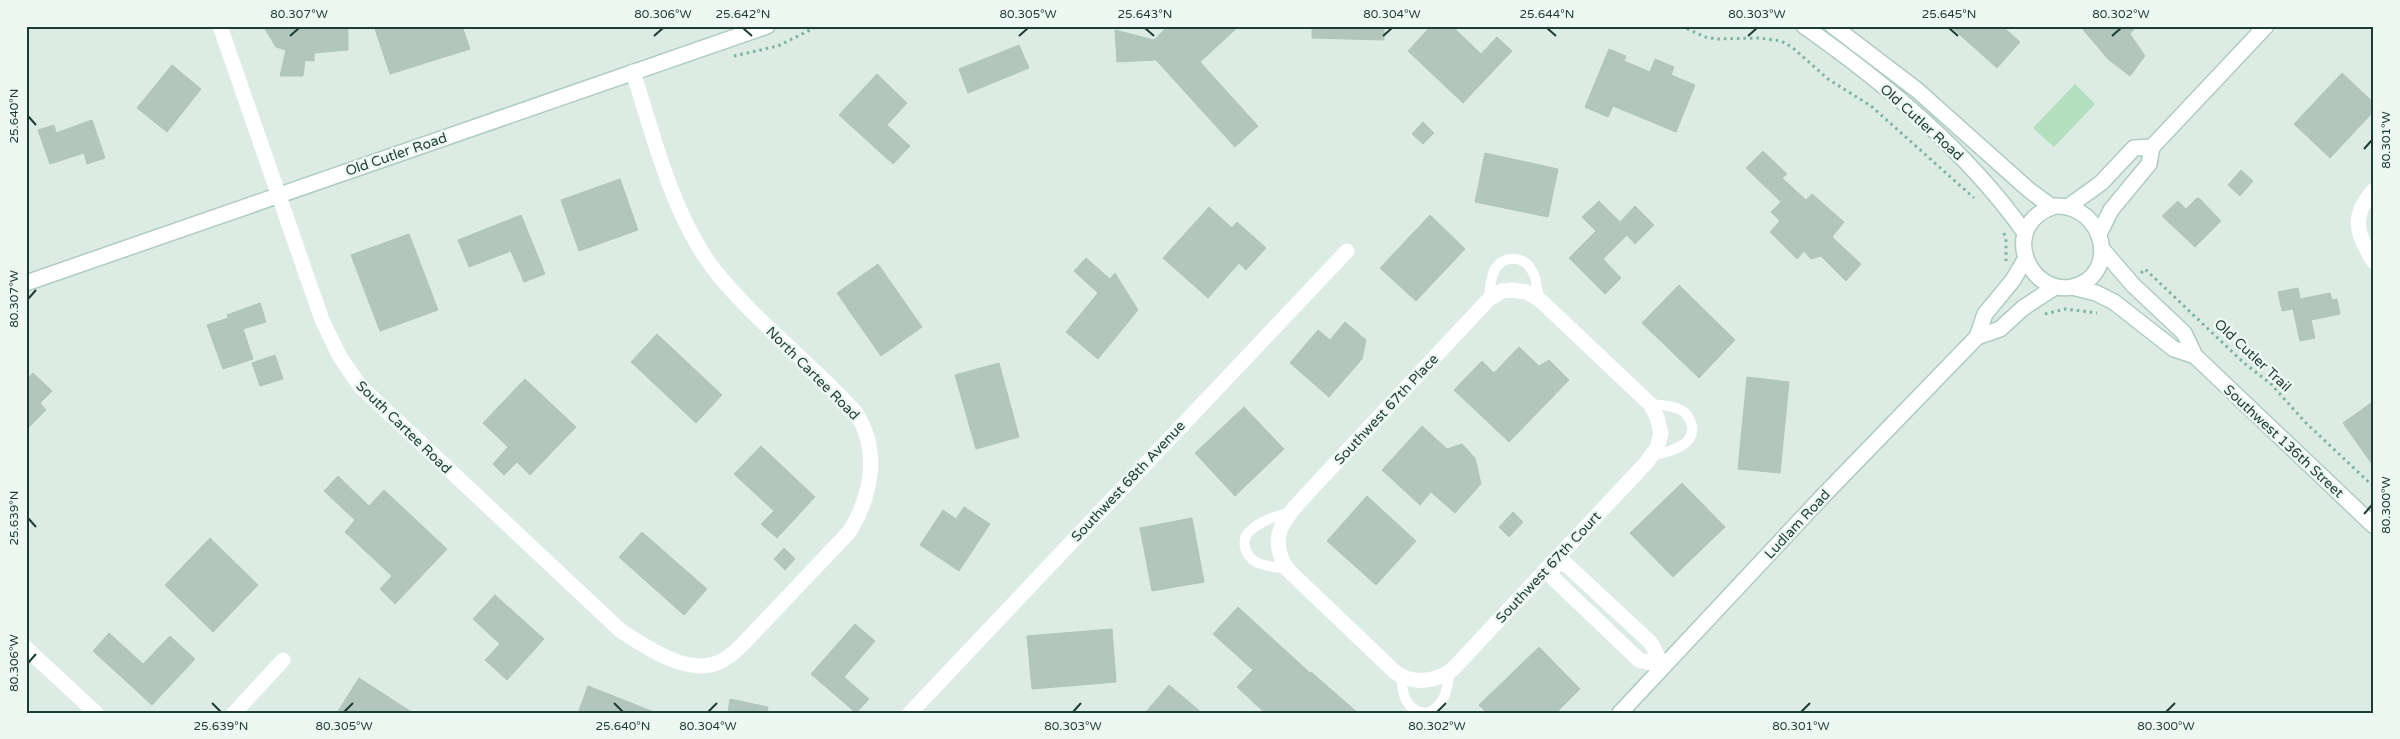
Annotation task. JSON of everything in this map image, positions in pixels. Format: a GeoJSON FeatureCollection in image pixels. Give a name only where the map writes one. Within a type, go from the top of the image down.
{"type":"FeatureCollection","features":[{"type":"Feature","properties":{"kind":"street","name":"South Cartee Road"},"geometry":{"type":"LineString","coordinates":[[220,26],[325,326],[340,357],[360,386],[609,621],[636,641],[673,659]]}},
{"type":"Feature","properties":{"kind":"street","name":"Old Cutler Road"},"geometry":{"type":"LineString","coordinates":[[26,283],[767,26]]}},
{"type":"Feature","properties":{"kind":"street","name":"Old Cutler Road"},"geometry":{"type":"LineString","coordinates":[[1804,26],[1863,70],[1934,132],[1990,188],[2025,233]]}},
{"type":"Feature","properties":{"kind":"street","name":"Old Cutler Road"},"geometry":{"type":"LineString","coordinates":[[1834,26],[1917,90],[2020,182],[2052,207]]}},
{"type":"Feature","properties":{"kind":"street"},"geometry":{"type":"LineString","coordinates":[[2099,234],[2111,210],[2149,164],[2152,147],[2266,26]]}},
{"type":"Feature","properties":{"kind":"street","name":"North Cartee Road"},"geometry":{"type":"LineString","coordinates":[[633,72],[673,191],[700,248],[715,270],[748,307],[856,413],[864,425],[871,456],[870,484],[862,508],[850,531],[742,645],[726,659],[715,664],[689,664],[673,659]]}},
{"type":"Feature","properties":{"kind":"street"},"geometry":{"type":"LineString","coordinates":[[2069,206],[2101,183],[2134,148],[2152,147]]}},
{"type":"Feature","properties":{"kind":"street"},"geometry":{"type":"LineString","coordinates":[[2374,190],[2359,210],[2357,220],[2359,231],[2374,262]]}},
{"type":"Feature","properties":{"kind":"street"},"geometry":{"type":"LineString","coordinates":[[2069,206],[2086,215],[2099,234],[2102,249],[2098,266],[2092,275],[2072,287],[2055,287],[2042,279],[2026,258],[2023,246],[2025,233],[2033,218],[2040,212],[2052,207],[2069,206]]}},
{"type":"Feature","properties":{"kind":"street","name":"Southwest 136th Street"},"geometry":{"type":"LineString","coordinates":[[2102,249],[2133,285],[2184,334],[2195,356],[2374,526]]}},
{"type":"Feature","properties":{"kind":"street","name":"Southwest 68th Avenue"},"geometry":{"type":"LineString","coordinates":[[910,713],[1347,251]]}},
{"type":"Feature","properties":{"kind":"street","name":"Ludlam Road"},"geometry":{"type":"LineString","coordinates":[[1620,713],[1822,497],[1977,337],[1985,314],[2013,280],[2026,258]]}},
{"type":"Feature","properties":{"kind":"street","name":"Ludlam Road"},"geometry":{"type":"LineString","coordinates":[[1977,337],[2000,329],[2023,308],[2055,287]]}},
{"type":"Feature","properties":{"kind":"street","name":"Southwest 136th Street"},"geometry":{"type":"LineString","coordinates":[[2072,287],[2096,293],[2114,302],[2174,349],[2195,356]]}},
{"type":"Feature","properties":{"kind":"street","name":"Southwest 67th Place"},"geometry":{"type":"LineString","coordinates":[[1287,569],[1278,552],[1278,544],[1280,528],[1291,511],[1489,299],[1502,292],[1512,290],[1527,292],[1539,299]]}},
{"type":"Feature","properties":{"kind":"street"},"geometry":{"type":"LineString","coordinates":[[1539,299],[1650,404]]}},
{"type":"Feature","properties":{"kind":"street","name":"Southwest 67th Court"},"geometry":{"type":"LineString","coordinates":[[1401,676],[1419,680],[1439,678],[1450,671],[1652,456],[1661,433],[1657,417],[1650,404]]}},
{"type":"Feature","properties":{"kind":"street"},"geometry":{"type":"LineString","coordinates":[[1551,563],[1566,564],[1651,643],[1663,666],[1639,660],[1553,578],[1551,563]]}},
{"type":"Feature","properties":{"kind":"street"},"geometry":{"type":"LineString","coordinates":[[1287,569],[1401,676]]}},
{"type":"Feature","properties":{"kind":"street"},"geometry":{"type":"LineString","coordinates":[[26,648],[96,713]]}},
{"type":"Feature","properties":{"kind":"street"},"geometry":{"type":"LineString","coordinates":[[234,713],[283,660]]}},
{"type":"Feature","properties":{"kind":"lane"},"geometry":{"type":"LineString","coordinates":[[1489,299],[1495,269],[1504,262],[1516,258],[1522,260],[1530,267],[1539,299]]}},
{"type":"Feature","properties":{"kind":"lane"},"geometry":{"type":"LineString","coordinates":[[1650,404],[1680,409],[1688,416],[1692,427],[1692,434],[1685,443],[1669,451],[1652,456]]}},
{"type":"Feature","properties":{"kind":"lane"},"geometry":{"type":"LineString","coordinates":[[1287,569],[1256,562],[1245,549],[1244,543],[1246,535],[1251,530],[1268,520],[1291,511]]}},
{"type":"Feature","properties":{"kind":"lane"},"geometry":{"type":"LineString","coordinates":[[1401,676],[1402,694],[1408,703],[1420,712],[1426,713],[1433,711],[1443,700],[1450,671]]}},
{"type":"Feature","properties":{"kind":"path"},"geometry":{"type":"LineString","coordinates":[[728,58],[778,46],[818,26]]}},
{"type":"Feature","properties":{"kind":"path"},"geometry":{"type":"LineString","coordinates":[[1682,26],[1705,37],[1717,39],[1759,38],[1781,41],[1792,47],[1828,80],[1871,106],[1982,204]]}},
{"type":"Feature","properties":{"kind":"path"},"geometry":{"type":"LineString","coordinates":[[2003,230],[2006,240],[2004,266]]}},
{"type":"Feature","properties":{"kind":"path","name":"Old Cutler Trail"},"geometry":{"type":"LineString","coordinates":[[2137,276],[2145,268],[2244,363],[2271,384],[2305,422],[2374,487]]}},
{"type":"Feature","properties":{"kind":"path"},"geometry":{"type":"LineString","coordinates":[[2040,317],[2065,309],[2100,314]]}},
{"type":"Feature","properties":{"kind":"green space"},"geometry":{"type":"Polygon","coordinates":[[[2075,84],[2095,104],[2054,147],[2033,128],[2075,84]]]}},
{"type":"Feature","properties":{"kind":"building"},"geometry":{"type":"Polygon","coordinates":[[[263,26],[348,26],[348,50],[314,53],[314,61],[305,60],[303,76],[280,76],[286,50],[276,47],[263,26]]]}},
{"type":"Feature","properties":{"kind":"building"},"geometry":{"type":"Polygon","coordinates":[[[374,26],[462,26],[470,49],[390,74],[374,26]]]}},
{"type":"Feature","properties":{"kind":"building"},"geometry":{"type":"Polygon","coordinates":[[[1168,26],[1239,26],[1200,62],[1258,126],[1235,147],[1156,60],[1117,62],[1115,30],[1154,40],[1168,26]]]}},
{"type":"Feature","properties":{"kind":"building"},"geometry":{"type":"Polygon","coordinates":[[[1312,26],[1384,26],[1384,40],[1312,38],[1312,26]]]}},
{"type":"Feature","properties":{"kind":"building"},"geometry":{"type":"Polygon","coordinates":[[[1431,26],[1452,26],[1481,54],[1497,37],[1512,51],[1463,103],[1408,51],[1431,26]]]}},
{"type":"Feature","properties":{"kind":"building"},"geometry":{"type":"Polygon","coordinates":[[[1950,26],[2002,26],[2020,42],[1997,68],[1950,26]]]}},
{"type":"Feature","properties":{"kind":"building"},"geometry":{"type":"Polygon","coordinates":[[[2080,26],[2136,26],[2130,34],[2145,56],[2130,76],[2108,59],[2080,26]]]}},
{"type":"Feature","properties":{"kind":"building"},"geometry":{"type":"Polygon","coordinates":[[[1019,45],[1029,68],[968,93],[959,69],[1019,45]]]}},
{"type":"Feature","properties":{"kind":"building"},"geometry":{"type":"Polygon","coordinates":[[[1609,49],[1626,56],[1624,61],[1650,72],[1655,59],[1674,67],[1671,75],[1695,85],[1676,132],[1613,106],[1608,117],[1585,107],[1609,49]]]}},
{"type":"Feature","properties":{"kind":"building"},"geometry":{"type":"Polygon","coordinates":[[[172,65],[201,89],[167,132],[137,108],[172,65]]]}},
{"type":"Feature","properties":{"kind":"building"},"geometry":{"type":"Polygon","coordinates":[[[2342,73],[2374,103],[2374,111],[2330,158],[2294,124],[2342,73]]]}},
{"type":"Feature","properties":{"kind":"building"},"geometry":{"type":"Polygon","coordinates":[[[877,74],[907,103],[887,125],[910,146],[893,164],[839,115],[877,74]]]}},
{"type":"Feature","properties":{"kind":"building"},"geometry":{"type":"Polygon","coordinates":[[[92,120],[105,158],[87,164],[84,153],[50,164],[38,130],[54,125],[56,133],[92,120]]]}},
{"type":"Feature","properties":{"kind":"building"},"geometry":{"type":"Polygon","coordinates":[[[1423,122],[1434,133],[1423,144],[1412,134],[1423,122]]]}},
{"type":"Feature","properties":{"kind":"building"},"geometry":{"type":"Polygon","coordinates":[[[1763,151],[1787,174],[1782,178],[1806,200],[1812,194],[1844,222],[1832,237],[1861,264],[1846,281],[1821,256],[1811,259],[1804,251],[1797,259],[1770,232],[1780,221],[1771,212],[1781,202],[1746,168],[1763,151]]]}},
{"type":"Feature","properties":{"kind":"building"},"geometry":{"type":"Polygon","coordinates":[[[1485,153],[1558,169],[1548,217],[1475,202],[1485,153]]]}},
{"type":"Feature","properties":{"kind":"building"},"geometry":{"type":"Polygon","coordinates":[[[2241,170],[2253,181],[2240,196],[2228,185],[2241,170]]]}},
{"type":"Feature","properties":{"kind":"building"},"geometry":{"type":"Polygon","coordinates":[[[620,179],[638,230],[579,251],[561,200],[620,179]]]}},
{"type":"Feature","properties":{"kind":"building"},"geometry":{"type":"Polygon","coordinates":[[[2197,198],[2221,221],[2195,247],[2162,216],[2178,201],[2186,209],[2197,198]]]}},
{"type":"Feature","properties":{"kind":"building"},"geometry":{"type":"Polygon","coordinates":[[[1599,201],[1620,222],[1635,206],[1654,225],[1635,244],[1627,235],[1603,259],[1621,278],[1605,294],[1569,258],[1596,231],[1582,217],[1599,201]]]}},
{"type":"Feature","properties":{"kind":"building"},"geometry":{"type":"Polygon","coordinates":[[[1209,207],[1232,228],[1237,222],[1266,248],[1246,270],[1239,263],[1208,298],[1163,258],[1209,207]]]}},
{"type":"Feature","properties":{"kind":"building"},"geometry":{"type":"Polygon","coordinates":[[[521,215],[545,274],[524,282],[511,251],[469,267],[458,240],[521,215]]]}},
{"type":"Feature","properties":{"kind":"building"},"geometry":{"type":"Polygon","coordinates":[[[1430,215],[1465,249],[1416,301],[1380,268],[1430,215]]]}},
{"type":"Feature","properties":{"kind":"building"},"geometry":{"type":"Polygon","coordinates":[[[409,234],[438,310],[380,331],[351,255],[409,234]]]}},
{"type":"Feature","properties":{"kind":"building"},"geometry":{"type":"Polygon","coordinates":[[[1086,258],[1110,279],[1115,273],[1138,310],[1098,359],[1066,332],[1098,293],[1074,271],[1086,258]]]}},
{"type":"Feature","properties":{"kind":"building"},"geometry":{"type":"Polygon","coordinates":[[[878,264],[922,327],[881,356],[837,293],[878,264]]]}},
{"type":"Feature","properties":{"kind":"building"},"geometry":{"type":"Polygon","coordinates":[[[1679,285],[1735,340],[1699,378],[1642,323],[1679,285]]]}},
{"type":"Feature","properties":{"kind":"building"},"geometry":{"type":"Polygon","coordinates":[[[2298,288],[2300,299],[2330,293],[2332,300],[2337,299],[2340,314],[2311,320],[2315,338],[2300,341],[2293,309],[2282,311],[2278,292],[2298,288]]]}},
{"type":"Feature","properties":{"kind":"building"},"geometry":{"type":"Polygon","coordinates":[[[260,303],[266,322],[243,329],[253,359],[223,369],[207,325],[228,318],[227,315],[260,303]]]}},
{"type":"Feature","properties":{"kind":"building"},"geometry":{"type":"Polygon","coordinates":[[[1345,322],[1366,340],[1362,359],[1329,397],[1290,363],[1318,330],[1330,340],[1345,322]]]}},
{"type":"Feature","properties":{"kind":"building"},"geometry":{"type":"Polygon","coordinates":[[[657,334],[722,395],[696,423],[631,362],[657,334]]]}},
{"type":"Feature","properties":{"kind":"building"},"geometry":{"type":"Polygon","coordinates":[[[1519,347],[1539,366],[1549,360],[1569,380],[1509,442],[1454,390],[1482,361],[1494,373],[1519,347]]]}},
{"type":"Feature","properties":{"kind":"building"},"geometry":{"type":"Polygon","coordinates":[[[275,355],[283,379],[260,386],[252,363],[275,355]]]}},
{"type":"Feature","properties":{"kind":"building"},"geometry":{"type":"Polygon","coordinates":[[[999,363],[1019,437],[976,449],[955,375],[999,363]]]}},
{"type":"Feature","properties":{"kind":"building"},"geometry":{"type":"Polygon","coordinates":[[[33,373],[52,391],[40,403],[46,410],[26,430],[26,380],[33,373]]]}},
{"type":"Feature","properties":{"kind":"building"},"geometry":{"type":"Polygon","coordinates":[[[1747,377],[1789,382],[1780,473],[1738,469],[1747,377]]]}},
{"type":"Feature","properties":{"kind":"building"},"geometry":{"type":"Polygon","coordinates":[[[525,379],[576,427],[530,475],[517,462],[504,475],[493,464],[508,447],[483,423],[525,379]]]}},
{"type":"Feature","properties":{"kind":"building"},"geometry":{"type":"Polygon","coordinates":[[[2374,401],[2374,467],[2343,423],[2374,401]]]}},
{"type":"Feature","properties":{"kind":"building"},"geometry":{"type":"Polygon","coordinates":[[[1244,407],[1284,449],[1235,496],[1195,453],[1244,407]]]}},
{"type":"Feature","properties":{"kind":"building"},"geometry":{"type":"Polygon","coordinates":[[[1422,426],[1447,449],[1462,444],[1475,458],[1481,484],[1455,513],[1431,492],[1420,505],[1382,470],[1422,426]]]}},
{"type":"Feature","properties":{"kind":"building"},"geometry":{"type":"Polygon","coordinates":[[[761,446],[815,497],[777,538],[761,524],[774,511],[734,474],[761,446]]]}},
{"type":"Feature","properties":{"kind":"building"},"geometry":{"type":"Polygon","coordinates":[[[338,476],[369,506],[384,490],[447,549],[395,604],[380,589],[392,576],[345,532],[355,520],[324,491],[338,476]]]}},
{"type":"Feature","properties":{"kind":"building"},"geometry":{"type":"Polygon","coordinates":[[[1682,483],[1725,527],[1673,577],[1630,533],[1682,483]]]}},
{"type":"Feature","properties":{"kind":"building"},"geometry":{"type":"Polygon","coordinates":[[[1367,496],[1416,541],[1376,585],[1327,541],[1367,496]]]}},
{"type":"Feature","properties":{"kind":"building"},"geometry":{"type":"Polygon","coordinates":[[[964,507],[990,524],[959,571],[920,545],[943,510],[956,519],[964,507]]]}},
{"type":"Feature","properties":{"kind":"building"},"geometry":{"type":"Polygon","coordinates":[[[1513,512],[1523,522],[1509,537],[1499,527],[1513,512]]]}},
{"type":"Feature","properties":{"kind":"building"},"geometry":{"type":"Polygon","coordinates":[[[1192,518],[1204,582],[1152,591],[1140,528],[1192,518]]]}},
{"type":"Feature","properties":{"kind":"building"},"geometry":{"type":"Polygon","coordinates":[[[642,532],[707,589],[684,615],[619,557],[642,532]]]}},
{"type":"Feature","properties":{"kind":"building"},"geometry":{"type":"Polygon","coordinates":[[[210,538],[258,585],[213,632],[165,585],[210,538]]]}},
{"type":"Feature","properties":{"kind":"building"},"geometry":{"type":"Polygon","coordinates":[[[784,548],[795,559],[785,570],[774,559],[784,548]]]}},
{"type":"Feature","properties":{"kind":"building"},"geometry":{"type":"Polygon","coordinates":[[[495,595],[544,639],[507,680],[485,660],[500,644],[473,619],[495,595]]]}},
{"type":"Feature","properties":{"kind":"building"},"geometry":{"type":"Polygon","coordinates":[[[1238,607],[1310,673],[1358,713],[1265,713],[1237,687],[1253,670],[1213,634],[1238,607]]]}},
{"type":"Feature","properties":{"kind":"building"},"geometry":{"type":"Polygon","coordinates":[[[855,624],[875,641],[844,677],[869,699],[856,713],[811,674],[855,624]]]}},
{"type":"Feature","properties":{"kind":"building"},"geometry":{"type":"Polygon","coordinates":[[[1112,629],[1116,682],[1032,689],[1027,636],[1112,629]]]}},
{"type":"Feature","properties":{"kind":"building"},"geometry":{"type":"Polygon","coordinates":[[[109,633],[143,664],[170,636],[195,659],[152,705],[93,651],[109,633]]]}},
{"type":"Feature","properties":{"kind":"building"},"geometry":{"type":"Polygon","coordinates":[[[1539,647],[1580,689],[1556,713],[1487,713],[1479,705],[1539,647]]]}},
{"type":"Feature","properties":{"kind":"building"},"geometry":{"type":"Polygon","coordinates":[[[359,678],[413,713],[337,713],[359,678]]]}},
{"type":"Feature","properties":{"kind":"building"},"geometry":{"type":"Polygon","coordinates":[[[1169,685],[1202,713],[1145,713],[1169,685]]]}},
{"type":"Feature","properties":{"kind":"building"},"geometry":{"type":"Polygon","coordinates":[[[588,686],[654,712],[654,713],[578,713],[588,686]]]}},
{"type":"Feature","properties":{"kind":"building"},"geometry":{"type":"Polygon","coordinates":[[[730,699],[768,707],[767,713],[728,713],[730,699]]]}}]}
